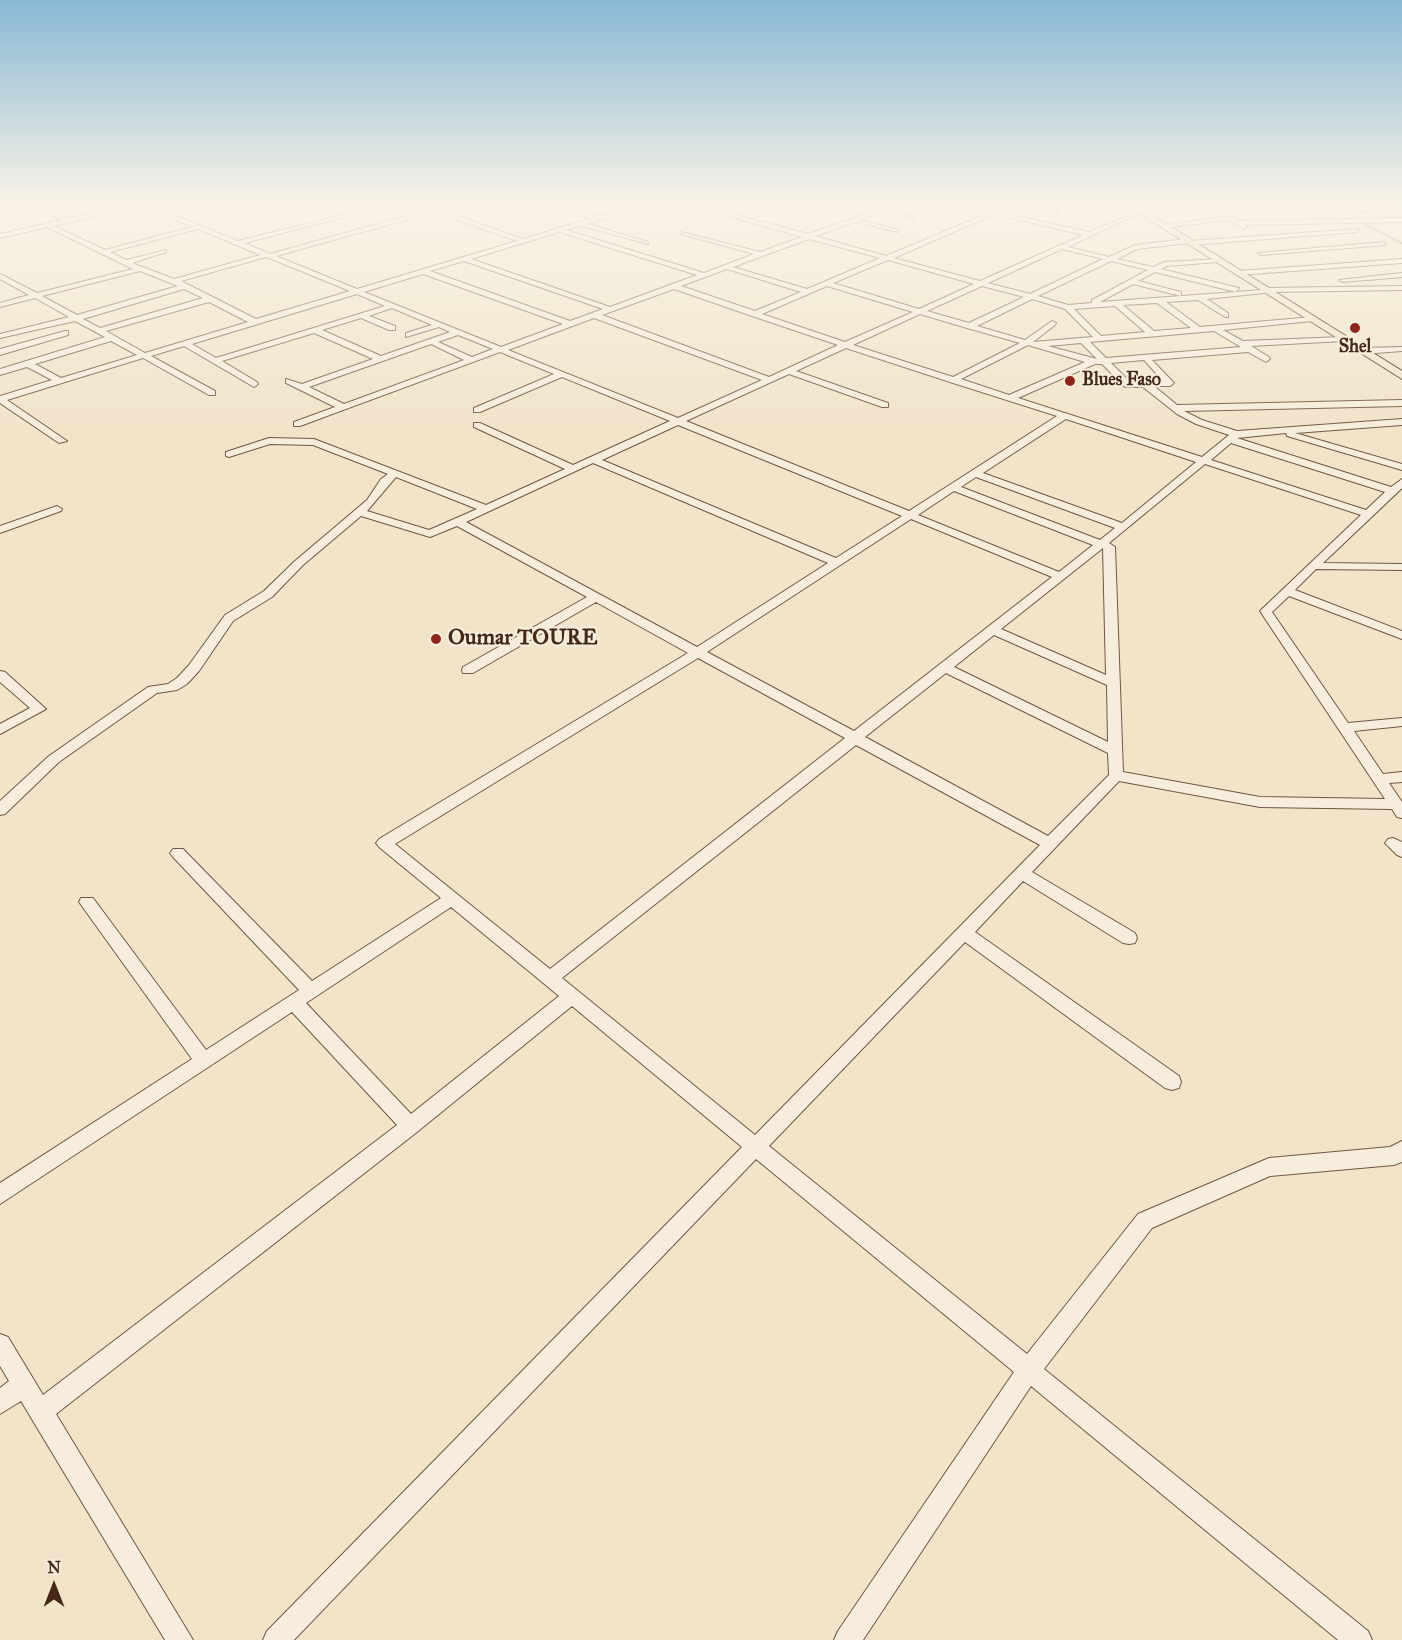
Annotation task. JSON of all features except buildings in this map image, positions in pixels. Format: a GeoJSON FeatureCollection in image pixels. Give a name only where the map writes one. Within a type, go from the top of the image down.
{"type":"FeatureCollection","features":[{"type":"Feature","properties":{"kind":"main road"},"geometry":{"type":"LineString","coordinates":[[1252,282],[1402,376]]}},
{"type":"Feature","properties":{"kind":"street"},"geometry":{"type":"LineString","coordinates":[[10,282],[212,393]]}},
{"type":"Feature","properties":{"kind":"street"},"geometry":{"type":"LineString","coordinates":[[0,305],[90,282]]}},
{"type":"Feature","properties":{"kind":"street"},"geometry":{"type":"LineString","coordinates":[[175,282],[255,322]]}},
{"type":"Feature","properties":{"kind":"street"},"geometry":{"type":"LineString","coordinates":[[333,282],[1060,576]]}},
{"type":"Feature","properties":{"kind":"street"},"geometry":{"type":"LineString","coordinates":[[0,399],[387,282]]}},
{"type":"Feature","properties":{"kind":"street"},"geometry":{"type":"LineString","coordinates":[[451,282],[570,324]]}},
{"type":"Feature","properties":{"kind":"street"},"geometry":{"type":"LineString","coordinates":[[531,282],[610,309]]}},
{"type":"Feature","properties":{"kind":"street"},"geometry":{"type":"LineString","coordinates":[[297,424],[686,282]]}},
{"type":"Feature","properties":{"kind":"street"},"geometry":{"type":"LineString","coordinates":[[774,282],[809,292]]}},
{"type":"Feature","properties":{"kind":"street"},"geometry":{"type":"LineString","coordinates":[[755,314],[833,282]]}},
{"type":"Feature","properties":{"kind":"street"},"geometry":{"type":"LineString","coordinates":[[976,282],[1068,307],[1267,291],[1402,288]]}},
{"type":"Feature","properties":{"kind":"street"},"geometry":{"type":"LineString","coordinates":[[361,512],[430,534],[985,282]]}},
{"type":"Feature","properties":{"kind":"street"},"geometry":{"type":"LineString","coordinates":[[970,326],[1063,282]]}},
{"type":"Feature","properties":{"kind":"street"},"geometry":{"type":"LineString","coordinates":[[1090,305],[1132,282],[1196,298],[1225,315]]}},
{"type":"Feature","properties":{"kind":"street"},"geometry":{"type":"LineString","coordinates":[[1201,282],[1250,294]]}},
{"type":"Feature","properties":{"kind":"street"},"geometry":{"type":"LineString","coordinates":[[1316,282],[1310,282],[1323,290]]}},
{"type":"Feature","properties":{"kind":"street"},"geometry":{"type":"LineString","coordinates":[[827,284],[1093,362]]}},
{"type":"Feature","properties":{"kind":"street"},"geometry":{"type":"LineString","coordinates":[[673,286],[846,345],[1368,514]]}},
{"type":"Feature","properties":{"kind":"street"},"geometry":{"type":"LineString","coordinates":[[0,336],[183,287]]}},
{"type":"Feature","properties":{"kind":"street"},"geometry":{"type":"LineString","coordinates":[[99,331],[209,300]]}},
{"type":"Feature","properties":{"kind":"street"},"geometry":{"type":"LineString","coordinates":[[1158,300],[1199,330]]}},
{"type":"Feature","properties":{"kind":"street"},"geometry":{"type":"LineString","coordinates":[[1116,303],[1152,334]]}},
{"type":"Feature","properties":{"kind":"street"},"geometry":{"type":"LineString","coordinates":[[215,360],[392,306]]}},
{"type":"Feature","properties":{"kind":"street"},"geometry":{"type":"LineString","coordinates":[[1068,307],[1099,339]]}},
{"type":"Feature","properties":{"kind":"street"},"geometry":{"type":"LineString","coordinates":[[361,315],[392,328]]}},
{"type":"Feature","properties":{"kind":"street"},"geometry":{"type":"LineString","coordinates":[[594,315],[770,380]]}},
{"type":"Feature","properties":{"kind":"street"},"geometry":{"type":"LineString","coordinates":[[1030,344],[1312,319]]}},
{"type":"Feature","properties":{"kind":"street"},"geometry":{"type":"LineString","coordinates":[[953,380],[1030,344],[1052,323]]}},
{"type":"Feature","properties":{"kind":"street"},"geometry":{"type":"LineString","coordinates":[[409,335],[439,325]]}},
{"type":"Feature","properties":{"kind":"street"},"geometry":{"type":"LineString","coordinates":[[1215,328],[1266,359]]}},
{"type":"Feature","properties":{"kind":"street"},"geometry":{"type":"LineString","coordinates":[[315,330],[381,359]]}},
{"type":"Feature","properties":{"kind":"street"},"geometry":{"type":"LineString","coordinates":[[301,387],[458,332]]}},
{"type":"Feature","properties":{"kind":"street"},"geometry":{"type":"LineString","coordinates":[[0,351],[65,333]]}},
{"type":"Feature","properties":{"kind":"street"},"geometry":{"type":"LineString","coordinates":[[1166,333],[1174,340]]}},
{"type":"Feature","properties":{"kind":"street"},"geometry":{"type":"LineString","coordinates":[[0,372],[112,338]]}},
{"type":"Feature","properties":{"kind":"street"},"geometry":{"type":"LineString","coordinates":[[1010,398],[1093,362],[1343,339]]}},
{"type":"Feature","properties":{"kind":"street"},"geometry":{"type":"LineString","coordinates":[[1084,341],[1128,385],[1170,383],[1146,358]]}},
{"type":"Feature","properties":{"kind":"street"},"geometry":{"type":"LineString","coordinates":[[432,342],[471,360]]}},
{"type":"Feature","properties":{"kind":"street"},"geometry":{"type":"LineString","coordinates":[[185,343],[254,384]]}},
{"type":"Feature","properties":{"kind":"street"},"geometry":{"type":"LineString","coordinates":[[1184,347],[1192,354]]}},
{"type":"Feature","properties":{"kind":"street"},"geometry":{"type":"LineString","coordinates":[[1363,351],[1402,349]]}},
{"type":"Feature","properties":{"kind":"street"},"geometry":{"type":"LineString","coordinates":[[28,364],[60,381]]}},
{"type":"Feature","properties":{"kind":"street"},"geometry":{"type":"LineString","coordinates":[[789,371],[885,405]]}},
{"type":"Feature","properties":{"kind":"street"},"geometry":{"type":"LineString","coordinates":[[477,410],[562,374]]}},
{"type":"Feature","properties":{"kind":"street"},"geometry":{"type":"LineString","coordinates":[[289,381],[343,407]]}},
{"type":"Feature","properties":{"kind":"street"},"geometry":{"type":"LineString","coordinates":[[1145,384],[1175,408],[1233,437],[1398,488]]}},
{"type":"Feature","properties":{"kind":"street"},"geometry":{"type":"LineString","coordinates":[[0,399],[62,441]]}},
{"type":"Feature","properties":{"kind":"street"},"geometry":{"type":"LineString","coordinates":[[1175,408],[1402,403]]}},
{"type":"Feature","properties":{"kind":"street"},"geometry":{"type":"LineString","coordinates":[[1064,416],[698,652],[384,843],[1359,1640]]}},
{"type":"Feature","properties":{"kind":"street"},"geometry":{"type":"LineString","coordinates":[[550,978],[1123,528],[1233,437],[1402,422]]}},
{"type":"Feature","properties":{"kind":"street"},"geometry":{"type":"LineString","coordinates":[[477,425],[574,469]]}},
{"type":"Feature","properties":{"kind":"street"},"geometry":{"type":"LineString","coordinates":[[1281,431],[1402,467]]}},
{"type":"Feature","properties":{"kind":"street"},"geometry":{"type":"LineString","coordinates":[[229,454],[269,441],[314,442],[487,508]]}},
{"type":"Feature","properties":{"kind":"street"},"geometry":{"type":"LineString","coordinates":[[594,460],[837,563]]}},
{"type":"Feature","properties":{"kind":"street"},"geometry":{"type":"LineString","coordinates":[[0,810],[54,759],[153,690],[171,687],[182,681],[194,668],[229,618],[268,594],[299,563],[361,512],[385,481],[395,473]]}},
{"type":"Feature","properties":{"kind":"street"},"geometry":{"type":"LineString","coordinates":[[976,474],[1123,528]]}},
{"type":"Feature","properties":{"kind":"street"},"geometry":{"type":"LineString","coordinates":[[276,1640],[1116,776],[1109,547],[955,488]]}},
{"type":"Feature","properties":{"kind":"street"},"geometry":{"type":"LineString","coordinates":[[1398,488],[1266,611],[1399,809]]}},
{"type":"Feature","properties":{"kind":"street"},"geometry":{"type":"LineString","coordinates":[[0,530],[57,509]]}},
{"type":"Feature","properties":{"kind":"street"},"geometry":{"type":"LineString","coordinates":[[458,522],[1050,844]]}},
{"type":"Feature","properties":{"kind":"street"},"geometry":{"type":"LineString","coordinates":[[1314,566],[1402,567]]}},
{"type":"Feature","properties":{"kind":"street"},"geometry":{"type":"LineString","coordinates":[[1287,591],[1402,635]]}},
{"type":"Feature","properties":{"kind":"street"},"geometry":{"type":"LineString","coordinates":[[468,670],[596,597]]}},
{"type":"Feature","properties":{"kind":"street"},"geometry":{"type":"LineString","coordinates":[[992,630],[1113,683]]}},
{"type":"Feature","properties":{"kind":"street"},"geometry":{"type":"LineString","coordinates":[[944,667],[1115,751]]}},
{"type":"Feature","properties":{"kind":"street"},"geometry":{"type":"LineString","coordinates":[[0,675],[39,710],[0,730]]}},
{"type":"Feature","properties":{"kind":"street"},"geometry":{"type":"LineString","coordinates":[[1343,728],[1402,722]]}},
{"type":"Feature","properties":{"kind":"street"},"geometry":{"type":"LineString","coordinates":[[1116,776],[1260,802],[1399,809]]}},
{"type":"Feature","properties":{"kind":"street"},"geometry":{"type":"LineString","coordinates":[[1379,779],[1402,777]]}},
{"type":"Feature","properties":{"kind":"street"},"geometry":{"type":"LineString","coordinates":[[1402,842],[1393,843],[1402,851]]}},
{"type":"Feature","properties":{"kind":"street"},"geometry":{"type":"LineString","coordinates":[[178,853],[311,991]]}},
{"type":"Feature","properties":{"kind":"street"},"geometry":{"type":"LineString","coordinates":[[1022,873],[1129,938]]}},
{"type":"Feature","properties":{"kind":"street"},"geometry":{"type":"LineString","coordinates":[[0,1194],[453,898]]}},
{"type":"Feature","properties":{"kind":"street"},"geometry":{"type":"LineString","coordinates":[[87,903],[204,1061]]}},
{"type":"Feature","properties":{"kind":"street"},"geometry":{"type":"LineString","coordinates":[[964,933],[1172,1082]]}},
{"type":"Feature","properties":{"kind":"street"},"geometry":{"type":"LineString","coordinates":[[41,1411],[410,1126],[573,996]]}},
{"type":"Feature","properties":{"kind":"street"},"geometry":{"type":"LineString","coordinates":[[294,1002],[410,1126]]}},
{"type":"Feature","properties":{"kind":"street"},"geometry":{"type":"LineString","coordinates":[[847,1640],[1029,1370],[1145,1221],[1269,1167],[1394,1156],[1402,1150]]}},
{"type":"Feature","properties":{"kind":"street"},"geometry":{"type":"LineString","coordinates":[[0,1345],[180,1640]]}},
{"type":"Feature","properties":{"kind":"street"},"geometry":{"type":"LineString","coordinates":[[0,1402],[24,1384]]}},
{"type":"Feature","properties":{"kind":"place","name":"Shel"},"geometry":{"type":"Point","coordinates":[1355,328]}},
{"type":"Feature","properties":{"kind":"place","name":"Blues Faso"},"geometry":{"type":"Point","coordinates":[1070,381]}},
{"type":"Feature","properties":{"kind":"place","name":"Oumar TOURE"},"geometry":{"type":"Point","coordinates":[436,639]}}]}
